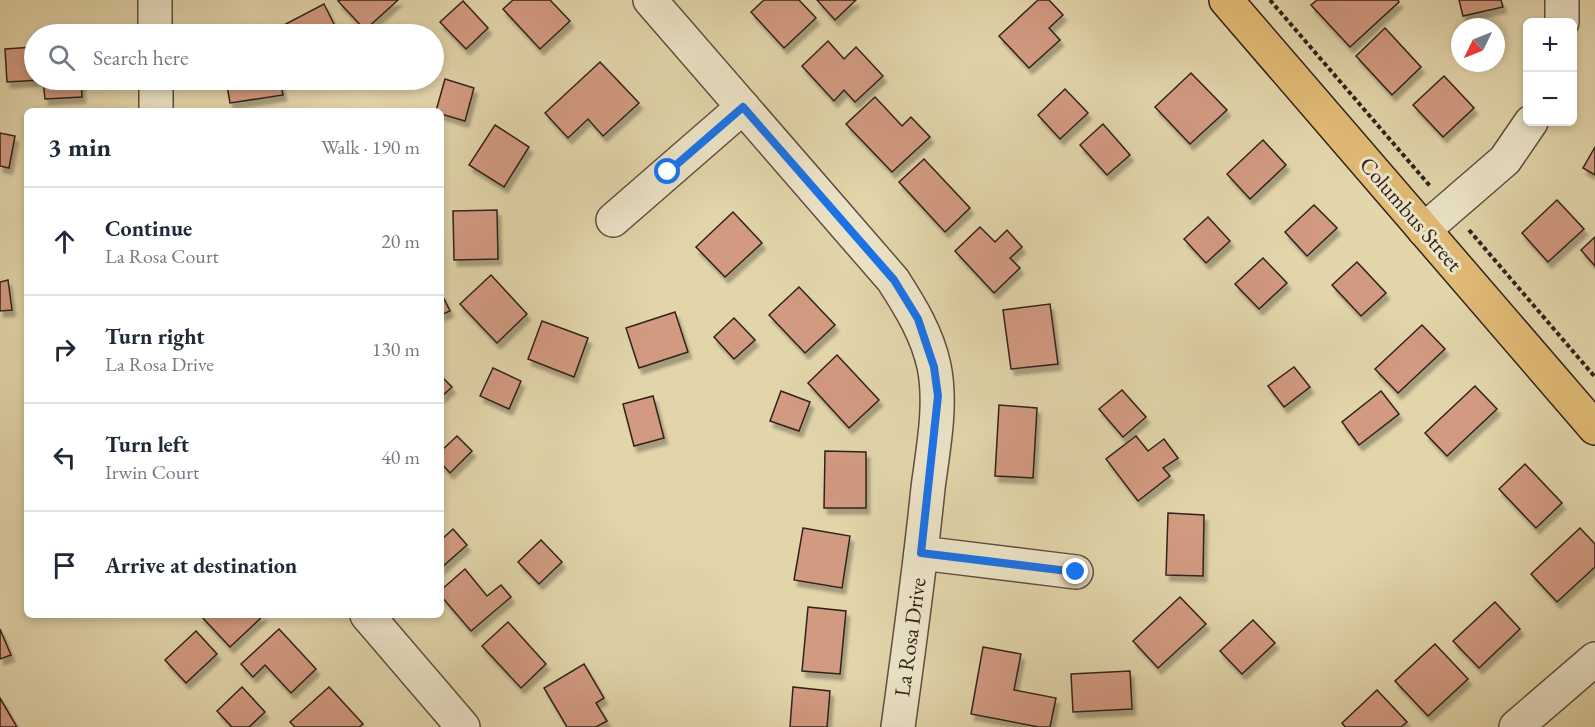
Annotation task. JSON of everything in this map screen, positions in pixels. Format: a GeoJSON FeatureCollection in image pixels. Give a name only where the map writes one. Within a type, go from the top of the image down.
{"type":"FeatureCollection","features":[{"type":"Feature","properties":{"kind":"main road","name":"Columbus Street"},"geometry":{"type":"LineString","coordinates":[[1226,0],[1595,428]]}},
{"type":"Feature","properties":{"kind":"street"},"geometry":{"type":"LineString","coordinates":[[155,0],[155,24]]}},
{"type":"Feature","properties":{"kind":"street","name":"La Rosa Drive"},"geometry":{"type":"LineString","coordinates":[[650,0],[894,280],[918,319],[934,367],[938,396],[921,553],[898,727]]}},
{"type":"Feature","properties":{"kind":"street"},"geometry":{"type":"LineString","coordinates":[[1562,0],[1562,18]]}},
{"type":"Feature","properties":{"kind":"street"},"geometry":{"type":"LineString","coordinates":[[156,90],[156,108]]}},
{"type":"Feature","properties":{"kind":"street"},"geometry":{"type":"LineString","coordinates":[[613,220],[743,107]]}},
{"type":"Feature","properties":{"kind":"street"},"geometry":{"type":"LineString","coordinates":[[1424,230],[1505,160],[1528,126]]}},
{"type":"Feature","properties":{"kind":"street"},"geometry":{"type":"LineString","coordinates":[[921,553],[1076,572]]}},
{"type":"Feature","properties":{"kind":"street"},"geometry":{"type":"LineString","coordinates":[[370,618],[463,727]]}},
{"type":"Feature","properties":{"kind":"street"},"geometry":{"type":"LineString","coordinates":[[1516,727],[1595,659]]}},
{"type":"Feature","properties":{"kind":"building"},"geometry":{"type":"Polygon","coordinates":[[[398,0],[372,24],[359,24],[338,1],[398,0]]]}},
{"type":"Feature","properties":{"kind":"building"},"geometry":{"type":"Polygon","coordinates":[[[513,0],[550,0],[570,21],[540,49],[503,9],[513,0]]]}},
{"type":"Feature","properties":{"kind":"building"},"geometry":{"type":"Polygon","coordinates":[[[764,0],[799,0],[816,18],[784,48],[751,12],[764,0]]]}},
{"type":"Feature","properties":{"kind":"building"},"geometry":{"type":"Polygon","coordinates":[[[817,0],[856,0],[835,20],[817,0]]]}},
{"type":"Feature","properties":{"kind":"building"},"geometry":{"type":"Polygon","coordinates":[[[1038,0],[1049,0],[1063,15],[1049,28],[1060,40],[1029,68],[999,36],[1038,0]]]}},
{"type":"Feature","properties":{"kind":"building"},"geometry":{"type":"Polygon","coordinates":[[[1317,0],[1398,0],[1399,2],[1350,47],[1311,5],[1317,0]]]}},
{"type":"Feature","properties":{"kind":"building"},"geometry":{"type":"Polygon","coordinates":[[[1459,0],[1501,0],[1503,7],[1463,16],[1459,0]]]}},
{"type":"Feature","properties":{"kind":"building"},"geometry":{"type":"Polygon","coordinates":[[[463,1],[488,28],[466,49],[440,22],[463,1]]]}},
{"type":"Feature","properties":{"kind":"building"},"geometry":{"type":"Polygon","coordinates":[[[324,4],[334,24],[286,24],[324,4]]]}},
{"type":"Feature","properties":{"kind":"building"},"geometry":{"type":"Polygon","coordinates":[[[1385,28],[1421,67],[1392,95],[1356,56],[1385,28]]]}},
{"type":"Feature","properties":{"kind":"building"},"geometry":{"type":"Polygon","coordinates":[[[828,41],[844,59],[856,47],[883,76],[855,102],[844,90],[834,101],[802,66],[828,41]]]}},
{"type":"Feature","properties":{"kind":"building"},"geometry":{"type":"Polygon","coordinates":[[[24,48],[24,81],[7,82],[5,49],[24,48]]]}},
{"type":"Feature","properties":{"kind":"building"},"geometry":{"type":"Polygon","coordinates":[[[600,62],[639,103],[603,136],[588,119],[568,138],[545,113],[600,62]]]}},
{"type":"Feature","properties":{"kind":"building"},"geometry":{"type":"Polygon","coordinates":[[[1191,73],[1227,110],[1190,144],[1155,107],[1191,73]]]}},
{"type":"Feature","properties":{"kind":"building"},"geometry":{"type":"Polygon","coordinates":[[[1444,76],[1474,108],[1443,137],[1413,105],[1444,76]]]}},
{"type":"Feature","properties":{"kind":"building"},"geometry":{"type":"Polygon","coordinates":[[[445,79],[474,88],[465,121],[444,115],[444,108],[437,108],[442,90],[444,90],[445,79]]]}},
{"type":"Feature","properties":{"kind":"building"},"geometry":{"type":"Polygon","coordinates":[[[1065,89],[1088,113],[1060,139],[1038,115],[1065,89]]]}},
{"type":"Feature","properties":{"kind":"building"},"geometry":{"type":"Polygon","coordinates":[[[44,90],[82,90],[82,97],[45,99],[44,90]]]}},
{"type":"Feature","properties":{"kind":"building"},"geometry":{"type":"Polygon","coordinates":[[[228,90],[282,90],[283,95],[230,103],[228,90]]]}},
{"type":"Feature","properties":{"kind":"building"},"geometry":{"type":"Polygon","coordinates":[[[875,97],[902,126],[911,117],[930,137],[892,172],[846,124],[875,97]]]}},
{"type":"Feature","properties":{"kind":"building"},"geometry":{"type":"Polygon","coordinates":[[[1103,124],[1130,155],[1107,175],[1080,145],[1103,124]]]}},
{"type":"Feature","properties":{"kind":"building"},"geometry":{"type":"Polygon","coordinates":[[[495,125],[529,147],[504,187],[469,165],[495,125]]]}},
{"type":"Feature","properties":{"kind":"building"},"geometry":{"type":"Polygon","coordinates":[[[0,133],[15,136],[9,168],[0,166],[0,133]]]}},
{"type":"Feature","properties":{"kind":"building"},"geometry":{"type":"Polygon","coordinates":[[[1263,140],[1286,165],[1250,199],[1227,174],[1263,140]]]}},
{"type":"Feature","properties":{"kind":"building"},"geometry":{"type":"Polygon","coordinates":[[[1595,147],[1595,175],[1583,168],[1595,147]]]}},
{"type":"Feature","properties":{"kind":"building"},"geometry":{"type":"Polygon","coordinates":[[[924,159],[970,208],[945,232],[899,182],[924,159]]]}},
{"type":"Feature","properties":{"kind":"building"},"geometry":{"type":"Polygon","coordinates":[[[1557,200],[1584,229],[1548,262],[1522,233],[1557,200]]]}},
{"type":"Feature","properties":{"kind":"building"},"geometry":{"type":"Polygon","coordinates":[[[1314,205],[1337,228],[1307,256],[1285,232],[1314,205]]]}},
{"type":"Feature","properties":{"kind":"building"},"geometry":{"type":"Polygon","coordinates":[[[497,210],[498,259],[454,260],[453,211],[497,210]]]}},
{"type":"Feature","properties":{"kind":"building"},"geometry":{"type":"Polygon","coordinates":[[[733,212],[762,243],[725,277],[696,247],[733,212]]]}},
{"type":"Feature","properties":{"kind":"building"},"geometry":{"type":"Polygon","coordinates":[[[1208,217],[1230,241],[1206,263],[1184,239],[1208,217]]]}},
{"type":"Feature","properties":{"kind":"building"},"geometry":{"type":"Polygon","coordinates":[[[980,227],[995,242],[1007,230],[1022,247],[1010,258],[1020,268],[994,293],[955,251],[980,227]]]}},
{"type":"Feature","properties":{"kind":"building"},"geometry":{"type":"Polygon","coordinates":[[[1595,237],[1595,266],[1581,250],[1595,237]]]}},
{"type":"Feature","properties":{"kind":"building"},"geometry":{"type":"Polygon","coordinates":[[[1263,258],[1287,283],[1259,309],[1235,284],[1263,258]]]}},
{"type":"Feature","properties":{"kind":"building"},"geometry":{"type":"Polygon","coordinates":[[[1357,262],[1386,293],[1361,316],[1332,285],[1357,262]]]}},
{"type":"Feature","properties":{"kind":"building"},"geometry":{"type":"Polygon","coordinates":[[[491,275],[527,314],[497,343],[460,304],[491,275]]]}},
{"type":"Feature","properties":{"kind":"building"},"geometry":{"type":"Polygon","coordinates":[[[8,280],[12,310],[0,311],[0,282],[8,280]]]}},
{"type":"Feature","properties":{"kind":"building"},"geometry":{"type":"Polygon","coordinates":[[[799,287],[835,325],[805,353],[769,315],[799,287]]]}},
{"type":"Feature","properties":{"kind":"building"},"geometry":{"type":"Polygon","coordinates":[[[444,299],[450,311],[444,314],[444,299]]]}},
{"type":"Feature","properties":{"kind":"building"},"geometry":{"type":"Polygon","coordinates":[[[1050,304],[1058,364],[1011,369],[1003,310],[1050,304]]]}},
{"type":"Feature","properties":{"kind":"building"},"geometry":{"type":"Polygon","coordinates":[[[675,312],[688,352],[639,368],[626,328],[675,312]]]}},
{"type":"Feature","properties":{"kind":"building"},"geometry":{"type":"Polygon","coordinates":[[[734,318],[755,340],[734,359],[714,337],[734,318]]]}},
{"type":"Feature","properties":{"kind":"building"},"geometry":{"type":"Polygon","coordinates":[[[542,321],[588,338],[574,377],[528,359],[542,321]]]}},
{"type":"Feature","properties":{"kind":"building"},"geometry":{"type":"Polygon","coordinates":[[[1422,325],[1445,349],[1398,393],[1375,369],[1422,325]]]}},
{"type":"Feature","properties":{"kind":"building"},"geometry":{"type":"Polygon","coordinates":[[[837,355],[879,400],[849,428],[808,383],[837,355]]]}},
{"type":"Feature","properties":{"kind":"building"},"geometry":{"type":"Polygon","coordinates":[[[1294,367],[1310,387],[1284,407],[1268,386],[1294,367]]]}},
{"type":"Feature","properties":{"kind":"building"},"geometry":{"type":"Polygon","coordinates":[[[493,368],[521,381],[509,409],[480,396],[493,368]]]}},
{"type":"Feature","properties":{"kind":"building"},"geometry":{"type":"Polygon","coordinates":[[[444,379],[452,387],[444,394],[444,379]]]}},
{"type":"Feature","properties":{"kind":"building"},"geometry":{"type":"Polygon","coordinates":[[[1475,386],[1497,409],[1447,456],[1425,433],[1475,386]]]}},
{"type":"Feature","properties":{"kind":"building"},"geometry":{"type":"Polygon","coordinates":[[[1122,390],[1146,417],[1123,437],[1099,409],[1122,390]]]}},
{"type":"Feature","properties":{"kind":"building"},"geometry":{"type":"Polygon","coordinates":[[[781,391],[810,402],[799,431],[770,421],[781,391]]]}},
{"type":"Feature","properties":{"kind":"building"},"geometry":{"type":"Polygon","coordinates":[[[1381,391],[1399,414],[1359,445],[1342,422],[1381,391]]]}},
{"type":"Feature","properties":{"kind":"building"},"geometry":{"type":"Polygon","coordinates":[[[653,396],[664,438],[634,446],[623,404],[653,396]]]}},
{"type":"Feature","properties":{"kind":"building"},"geometry":{"type":"Polygon","coordinates":[[[999,405],[1037,408],[1033,478],[995,476],[999,405]]]}},
{"type":"Feature","properties":{"kind":"building"},"geometry":{"type":"Polygon","coordinates":[[[457,436],[472,451],[450,473],[444,466],[444,448],[457,436]]]}},
{"type":"Feature","properties":{"kind":"building"},"geometry":{"type":"Polygon","coordinates":[[[1136,436],[1148,451],[1164,439],[1178,458],[1163,468],[1170,476],[1138,501],[1106,459],[1136,436]]]}},
{"type":"Feature","properties":{"kind":"building"},"geometry":{"type":"Polygon","coordinates":[[[825,451],[866,452],[866,508],[824,508],[825,451]]]}},
{"type":"Feature","properties":{"kind":"building"},"geometry":{"type":"Polygon","coordinates":[[[1525,464],[1562,503],[1536,528],[1499,489],[1525,464]]]}},
{"type":"Feature","properties":{"kind":"building"},"geometry":{"type":"Polygon","coordinates":[[[1168,513],[1204,515],[1203,576],[1166,575],[1168,513]]]}},
{"type":"Feature","properties":{"kind":"building"},"geometry":{"type":"Polygon","coordinates":[[[803,528],[850,536],[842,588],[794,580],[803,528]]]}},
{"type":"Feature","properties":{"kind":"building"},"geometry":{"type":"Polygon","coordinates":[[[1580,528],[1595,544],[1595,567],[1557,602],[1531,574],[1580,528]]]}},
{"type":"Feature","properties":{"kind":"building"},"geometry":{"type":"Polygon","coordinates":[[[453,529],[467,545],[444,565],[444,537],[453,529]]]}},
{"type":"Feature","properties":{"kind":"building"},"geometry":{"type":"Polygon","coordinates":[[[541,540],[562,562],[539,584],[518,562],[541,540]]]}},
{"type":"Feature","properties":{"kind":"building"},"geometry":{"type":"Polygon","coordinates":[[[465,569],[487,596],[501,585],[511,597],[471,631],[444,600],[444,587],[465,569]]]}},
{"type":"Feature","properties":{"kind":"building"},"geometry":{"type":"Polygon","coordinates":[[[1180,597],[1206,624],[1158,668],[1133,641],[1180,597]]]}},
{"type":"Feature","properties":{"kind":"building"},"geometry":{"type":"Polygon","coordinates":[[[1495,602],[1520,629],[1479,668],[1453,641],[1495,602]]]}},
{"type":"Feature","properties":{"kind":"building"},"geometry":{"type":"Polygon","coordinates":[[[808,607],[846,611],[840,674],[802,671],[808,607]]]}},
{"type":"Feature","properties":{"kind":"building"},"geometry":{"type":"Polygon","coordinates":[[[203,618],[261,618],[230,647],[203,618]]]}},
{"type":"Feature","properties":{"kind":"building"},"geometry":{"type":"Polygon","coordinates":[[[1253,620],[1275,643],[1242,674],[1220,651],[1253,620]]]}},
{"type":"Feature","properties":{"kind":"building"},"geometry":{"type":"Polygon","coordinates":[[[508,622],[546,664],[521,688],[482,646],[508,622]]]}},
{"type":"Feature","properties":{"kind":"building"},"geometry":{"type":"Polygon","coordinates":[[[0,629],[11,655],[0,659],[0,629]]]}},
{"type":"Feature","properties":{"kind":"building"},"geometry":{"type":"Polygon","coordinates":[[[279,629],[316,669],[291,693],[265,665],[253,677],[241,664],[279,629]]]}},
{"type":"Feature","properties":{"kind":"building"},"geometry":{"type":"Polygon","coordinates":[[[196,631],[217,654],[186,683],[165,660],[196,631]]]}},
{"type":"Feature","properties":{"kind":"building"},"geometry":{"type":"Polygon","coordinates":[[[1435,644],[1468,679],[1428,716],[1395,681],[1435,644]]]}},
{"type":"Feature","properties":{"kind":"building"},"geometry":{"type":"Polygon","coordinates":[[[983,647],[1021,654],[1014,690],[1056,698],[1050,727],[971,714],[983,647]]]}},
{"type":"Feature","properties":{"kind":"building"},"geometry":{"type":"Polygon","coordinates":[[[584,664],[604,698],[596,703],[607,721],[596,727],[567,727],[544,688],[584,664]]]}},
{"type":"Feature","properties":{"kind":"building"},"geometry":{"type":"Polygon","coordinates":[[[1130,671],[1132,709],[1073,712],[1071,674],[1130,671]]]}},
{"type":"Feature","properties":{"kind":"building"},"geometry":{"type":"Polygon","coordinates":[[[242,687],[265,712],[249,727],[232,727],[217,711],[242,687]]]}},
{"type":"Feature","properties":{"kind":"building"},"geometry":{"type":"Polygon","coordinates":[[[329,687],[363,724],[359,727],[295,727],[290,722],[329,687]]]}},
{"type":"Feature","properties":{"kind":"building"},"geometry":{"type":"Polygon","coordinates":[[[793,687],[830,691],[827,727],[790,727],[793,687]]]}},
{"type":"Feature","properties":{"kind":"building"},"geometry":{"type":"Polygon","coordinates":[[[1377,690],[1407,722],[1401,727],[1345,727],[1342,723],[1377,690]]]}},
{"type":"Feature","properties":{"kind":"building"},"geometry":{"type":"Polygon","coordinates":[[[0,698],[17,727],[0,727],[0,698]]]}},
{"type":"Feature","properties":{"kind":"route"},"geometry":{"type":"LineString","coordinates":[[668,172],[743,107],[894,280],[918,319],[934,367],[938,396],[921,553],[1076,572]]}}]}
